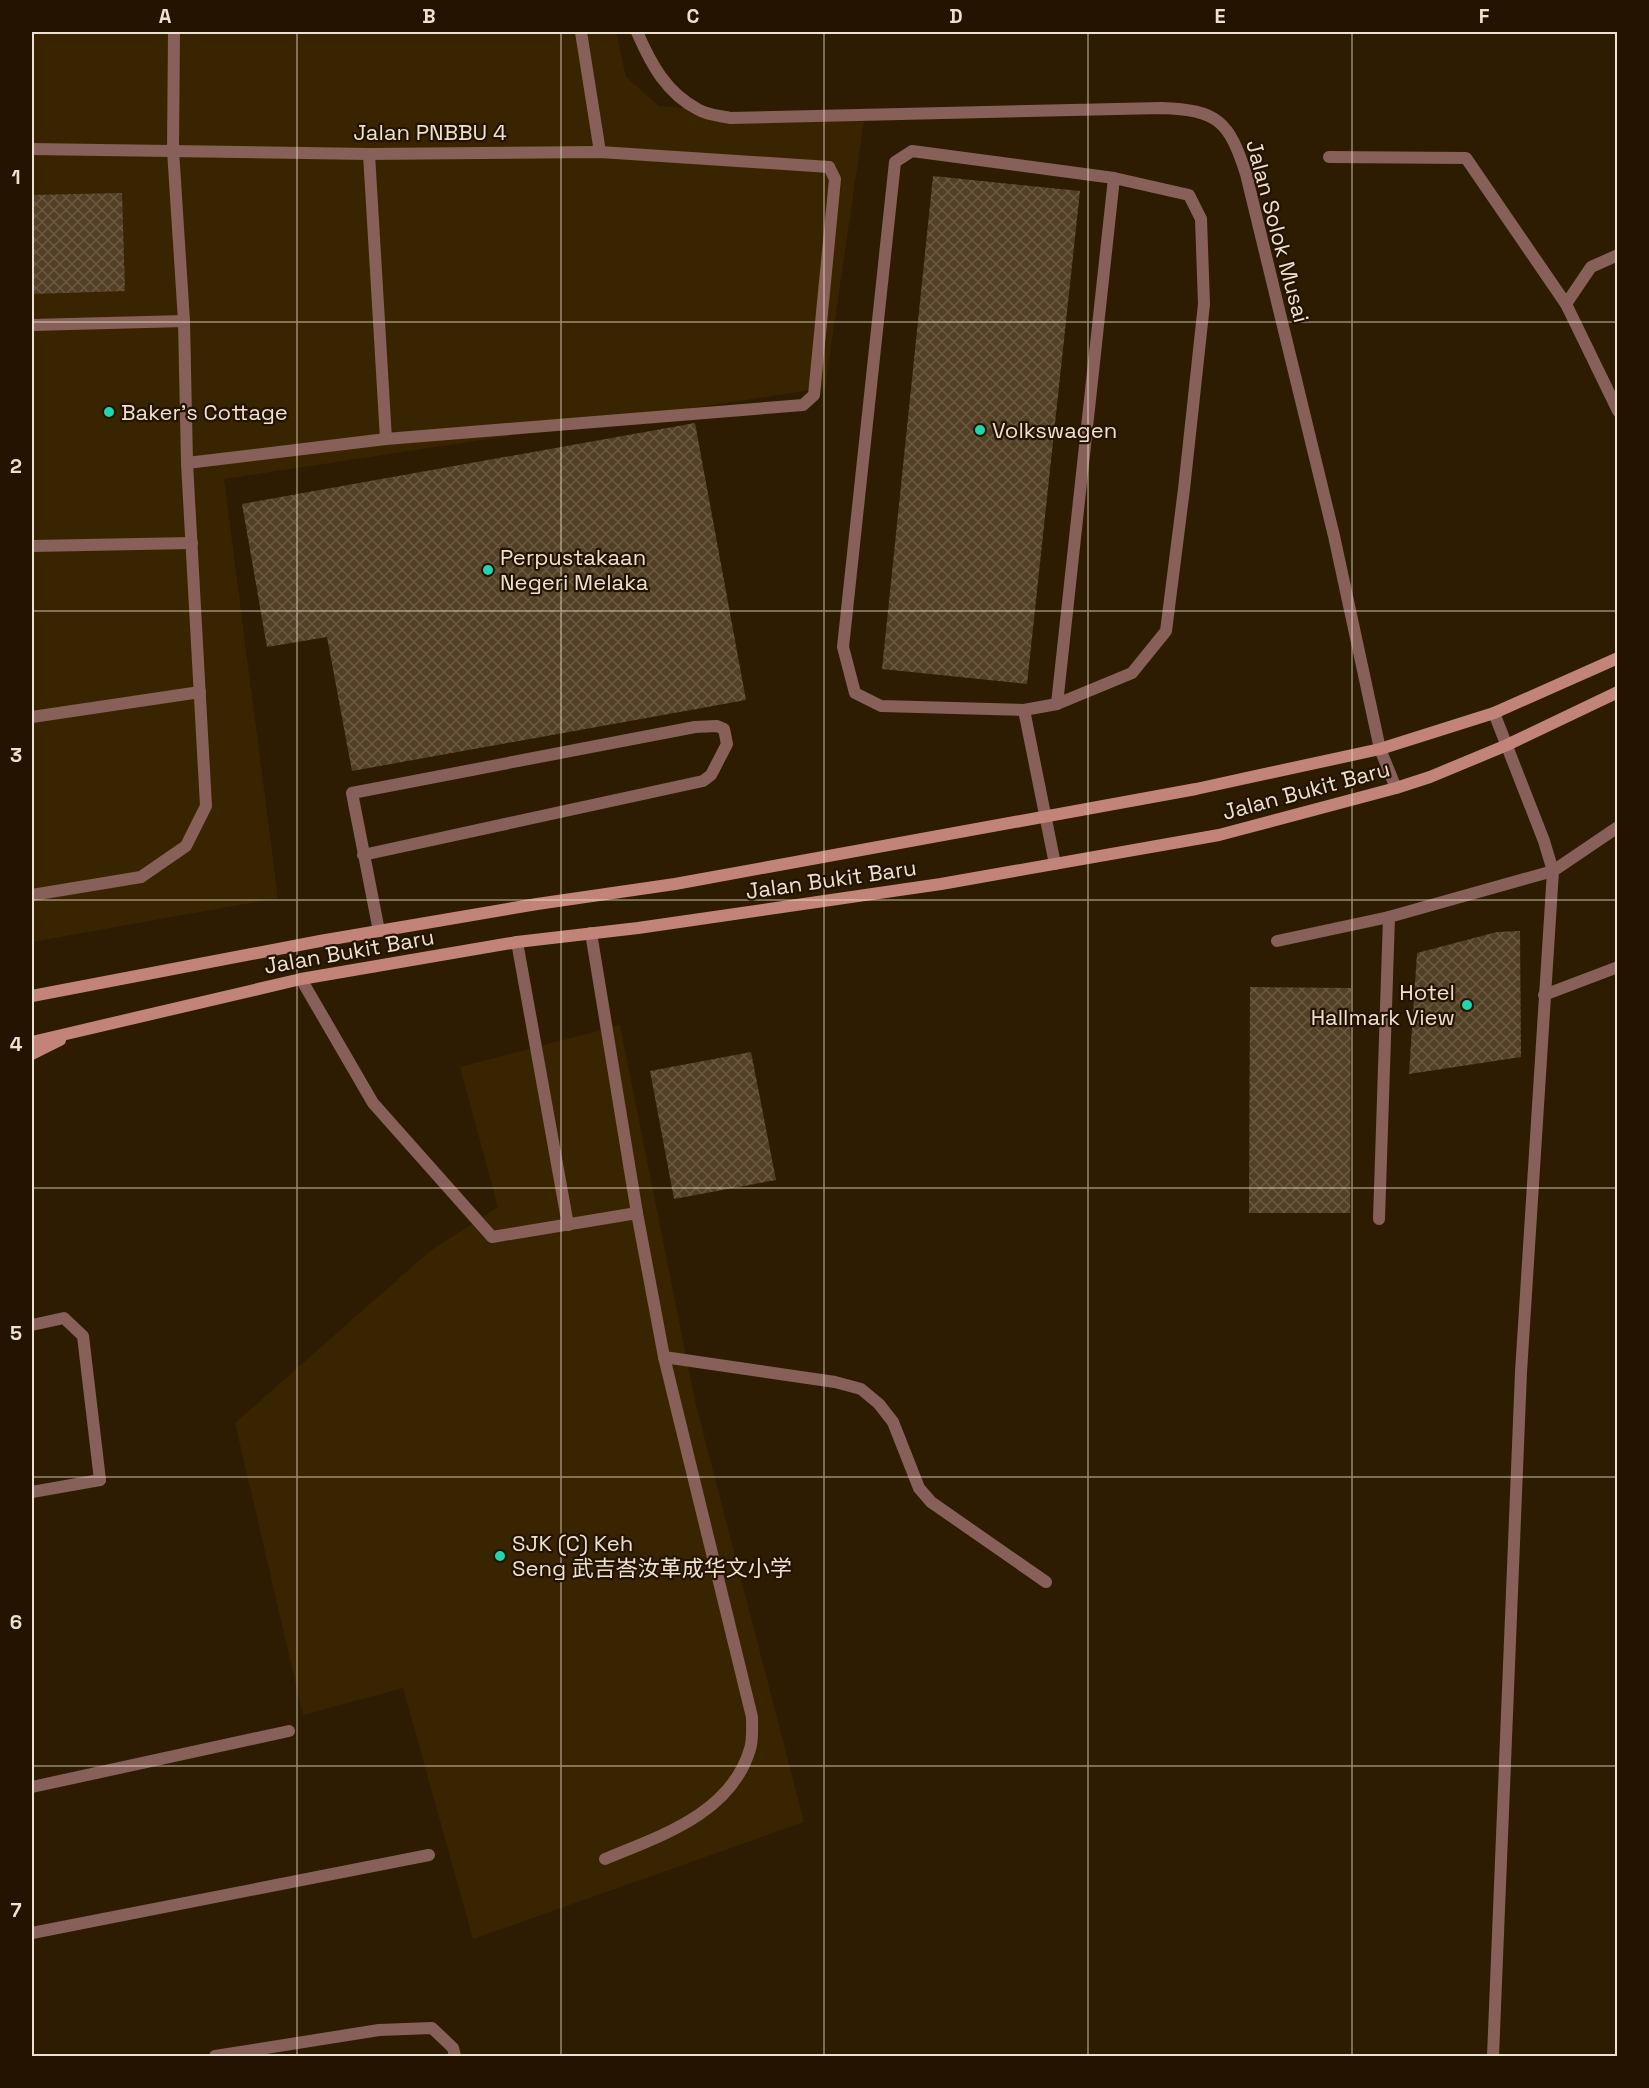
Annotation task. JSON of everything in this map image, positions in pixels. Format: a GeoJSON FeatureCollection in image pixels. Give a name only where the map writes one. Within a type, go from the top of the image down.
{"type":"FeatureCollection","features":[{"type":"Feature","properties":{"kind":"main road","name":"Jalan Bukit Baru"},"geometry":{"type":"LineString","coordinates":[[32,996],[379,931],[537,904],[675,884],[1196,789],[1380,749],[1494,713],[1617,658]]}},
{"type":"Feature","properties":{"kind":"main road","name":"Jalan Bukit Baru"},"geometry":{"type":"LineString","coordinates":[[32,1042],[301,979],[517,942],[941,884],[1219,835],[1430,777],[1507,745],[1617,692]]}},
{"type":"Feature","properties":{"kind":"main road"},"geometry":{"type":"LineString","coordinates":[[32,1054],[86,1029]]}},
{"type":"Feature","properties":{"kind":"street"},"geometry":{"type":"LineString","coordinates":[[32,895],[141,877],[186,846],[206,806],[187,463],[184,321],[173,150],[174,32]]}},
{"type":"Feature","properties":{"kind":"street"},"geometry":{"type":"LineString","coordinates":[[581,32],[600,153]]}},
{"type":"Feature","properties":{"kind":"street","name":"Jalan Solok Musai"},"geometry":{"type":"LineString","coordinates":[[637,32],[650,63],[671,90],[700,111],[730,118],[1161,108],[1186,109],[1213,116],[1229,130],[1246,174],[1334,536],[1380,749],[1396,788]]}},
{"type":"Feature","properties":{"kind":"street","name":"Jalan PNBBU 4"},"geometry":{"type":"LineString","coordinates":[[32,148],[369,154],[600,153],[829,167],[835,179],[814,395],[803,405],[386,439]]}},
{"type":"Feature","properties":{"kind":"street"},"geometry":{"type":"LineString","coordinates":[[912,151],[1114,178],[1190,195],[1201,219],[1204,304],[1166,631],[1132,673],[1057,704],[1024,710],[881,706],[855,693],[843,647],[895,162],[912,151]]}},
{"type":"Feature","properties":{"kind":"street"},"geometry":{"type":"LineString","coordinates":[[187,463],[386,439],[369,154]]}},
{"type":"Feature","properties":{"kind":"street"},"geometry":{"type":"LineString","coordinates":[[1329,156],[1466,158],[1566,304],[1617,411]]}},
{"type":"Feature","properties":{"kind":"street"},"geometry":{"type":"LineString","coordinates":[[1057,704],[1114,178]]}},
{"type":"Feature","properties":{"kind":"street"},"geometry":{"type":"LineString","coordinates":[[1566,304],[1591,267],[1617,255]]}},
{"type":"Feature","properties":{"kind":"street"},"geometry":{"type":"LineString","coordinates":[[32,325],[184,321]]}},
{"type":"Feature","properties":{"kind":"street"},"geometry":{"type":"LineString","coordinates":[[32,546],[192,543]]}},
{"type":"Feature","properties":{"kind":"street"},"geometry":{"type":"LineString","coordinates":[[32,717],[200,692]]}},
{"type":"Feature","properties":{"kind":"street"},"geometry":{"type":"LineString","coordinates":[[1024,710],[1055,864]]}},
{"type":"Feature","properties":{"kind":"street"},"geometry":{"type":"LineString","coordinates":[[1493,2056],[1520,1384],[1553,871],[1544,841],[1494,713]]}},
{"type":"Feature","properties":{"kind":"street"},"geometry":{"type":"LineString","coordinates":[[363,855],[703,781],[711,776],[727,744],[724,729],[717,726],[695,727],[352,793],[363,855],[379,931]]}},
{"type":"Feature","properties":{"kind":"street"},"geometry":{"type":"LineString","coordinates":[[1277,941],[1389,917],[1553,871],[1617,827]]}},
{"type":"Feature","properties":{"kind":"street"},"geometry":{"type":"LineString","coordinates":[[1379,1219],[1389,917]]}},
{"type":"Feature","properties":{"kind":"street"},"geometry":{"type":"LineString","coordinates":[[591,933],[664,1357],[752,1717],[750,1749],[737,1778],[717,1801],[683,1826],[605,1859]]}},
{"type":"Feature","properties":{"kind":"street"},"geometry":{"type":"LineString","coordinates":[[517,942],[568,1225]]}},
{"type":"Feature","properties":{"kind":"street"},"geometry":{"type":"LineString","coordinates":[[1544,995],[1617,967]]}},
{"type":"Feature","properties":{"kind":"street"},"geometry":{"type":"LineString","coordinates":[[301,979],[373,1103],[492,1237],[638,1214]]}},
{"type":"Feature","properties":{"kind":"street"},"geometry":{"type":"LineString","coordinates":[[32,1325],[64,1318],[83,1336],[100,1480],[32,1492]]}},
{"type":"Feature","properties":{"kind":"street"},"geometry":{"type":"LineString","coordinates":[[664,1357],[835,1382],[861,1389],[879,1404],[893,1422],[919,1488],[930,1502],[1046,1582]]}},
{"type":"Feature","properties":{"kind":"street"},"geometry":{"type":"LineString","coordinates":[[32,1787],[289,1731]]}},
{"type":"Feature","properties":{"kind":"street"},"geometry":{"type":"LineString","coordinates":[[32,1933],[429,1855]]}},
{"type":"Feature","properties":{"kind":"street"},"geometry":{"type":"LineString","coordinates":[[215,2056],[379,2030],[432,2028],[453,2048],[455,2056]]}},
{"type":"Feature","properties":{"kind":"shaded area"},"geometry":{"type":"Polygon","coordinates":[[[32,32],[616,32],[626,77],[659,106],[864,121],[825,388],[224,479],[278,898],[32,942],[32,32]]]}},
{"type":"Feature","properties":{"kind":"shaded area","name":"SJK (C) Keh Seng 武吉峇汝革成华文小学"},"geometry":{"type":"Polygon","coordinates":[[[620,1025],[695,1401],[804,1822],[473,1939],[403,1688],[303,1715],[235,1423],[430,1251],[498,1207],[460,1067],[620,1025]]]}},
{"type":"Feature","properties":{"kind":"building","name":"Volkswagen"},"geometry":{"type":"Polygon","coordinates":[[[933,176],[1080,191],[1027,684],[882,669],[933,176]]]}},
{"type":"Feature","properties":{"kind":"building"},"geometry":{"type":"Polygon","coordinates":[[[122,193],[125,291],[32,294],[32,195],[122,193]]]}},
{"type":"Feature","properties":{"kind":"building","name":"Perpustakaan Negeri Melaka"},"geometry":{"type":"Polygon","coordinates":[[[695,423],[746,700],[352,771],[327,637],[267,647],[242,504],[695,423]]]}},
{"type":"Feature","properties":{"kind":"building","name":"Hotel Hallmark View"},"geometry":{"type":"Polygon","coordinates":[[[1520,931],[1521,1057],[1409,1074],[1417,953],[1497,932],[1520,931]]]}},
{"type":"Feature","properties":{"kind":"building"},"geometry":{"type":"Polygon","coordinates":[[[1250,987],[1351,988],[1350,1213],[1249,1213],[1250,987]]]}},
{"type":"Feature","properties":{"kind":"building"},"geometry":{"type":"Polygon","coordinates":[[[751,1052],[776,1180],[674,1199],[650,1071],[751,1052]]]}},
{"type":"Feature","properties":{"kind":"place","name":"Baker's Cottage"},"geometry":{"type":"Point","coordinates":[109,412]}},
{"type":"Feature","properties":{"kind":"place","name":"Volkswagen"},"geometry":{"type":"Point","coordinates":[980,430]}},
{"type":"Feature","properties":{"kind":"place","name":"Perpustakaan Negeri Melaka"},"geometry":{"type":"Point","coordinates":[488,570]}},
{"type":"Feature","properties":{"kind":"place","name":"Hotel Hallmark View"},"geometry":{"type":"Point","coordinates":[1467,1005]}},
{"type":"Feature","properties":{"kind":"place","name":"SJK (C) Keh Seng 武吉峇汝革成华文小学"},"geometry":{"type":"Point","coordinates":[500,1556]}}]}
